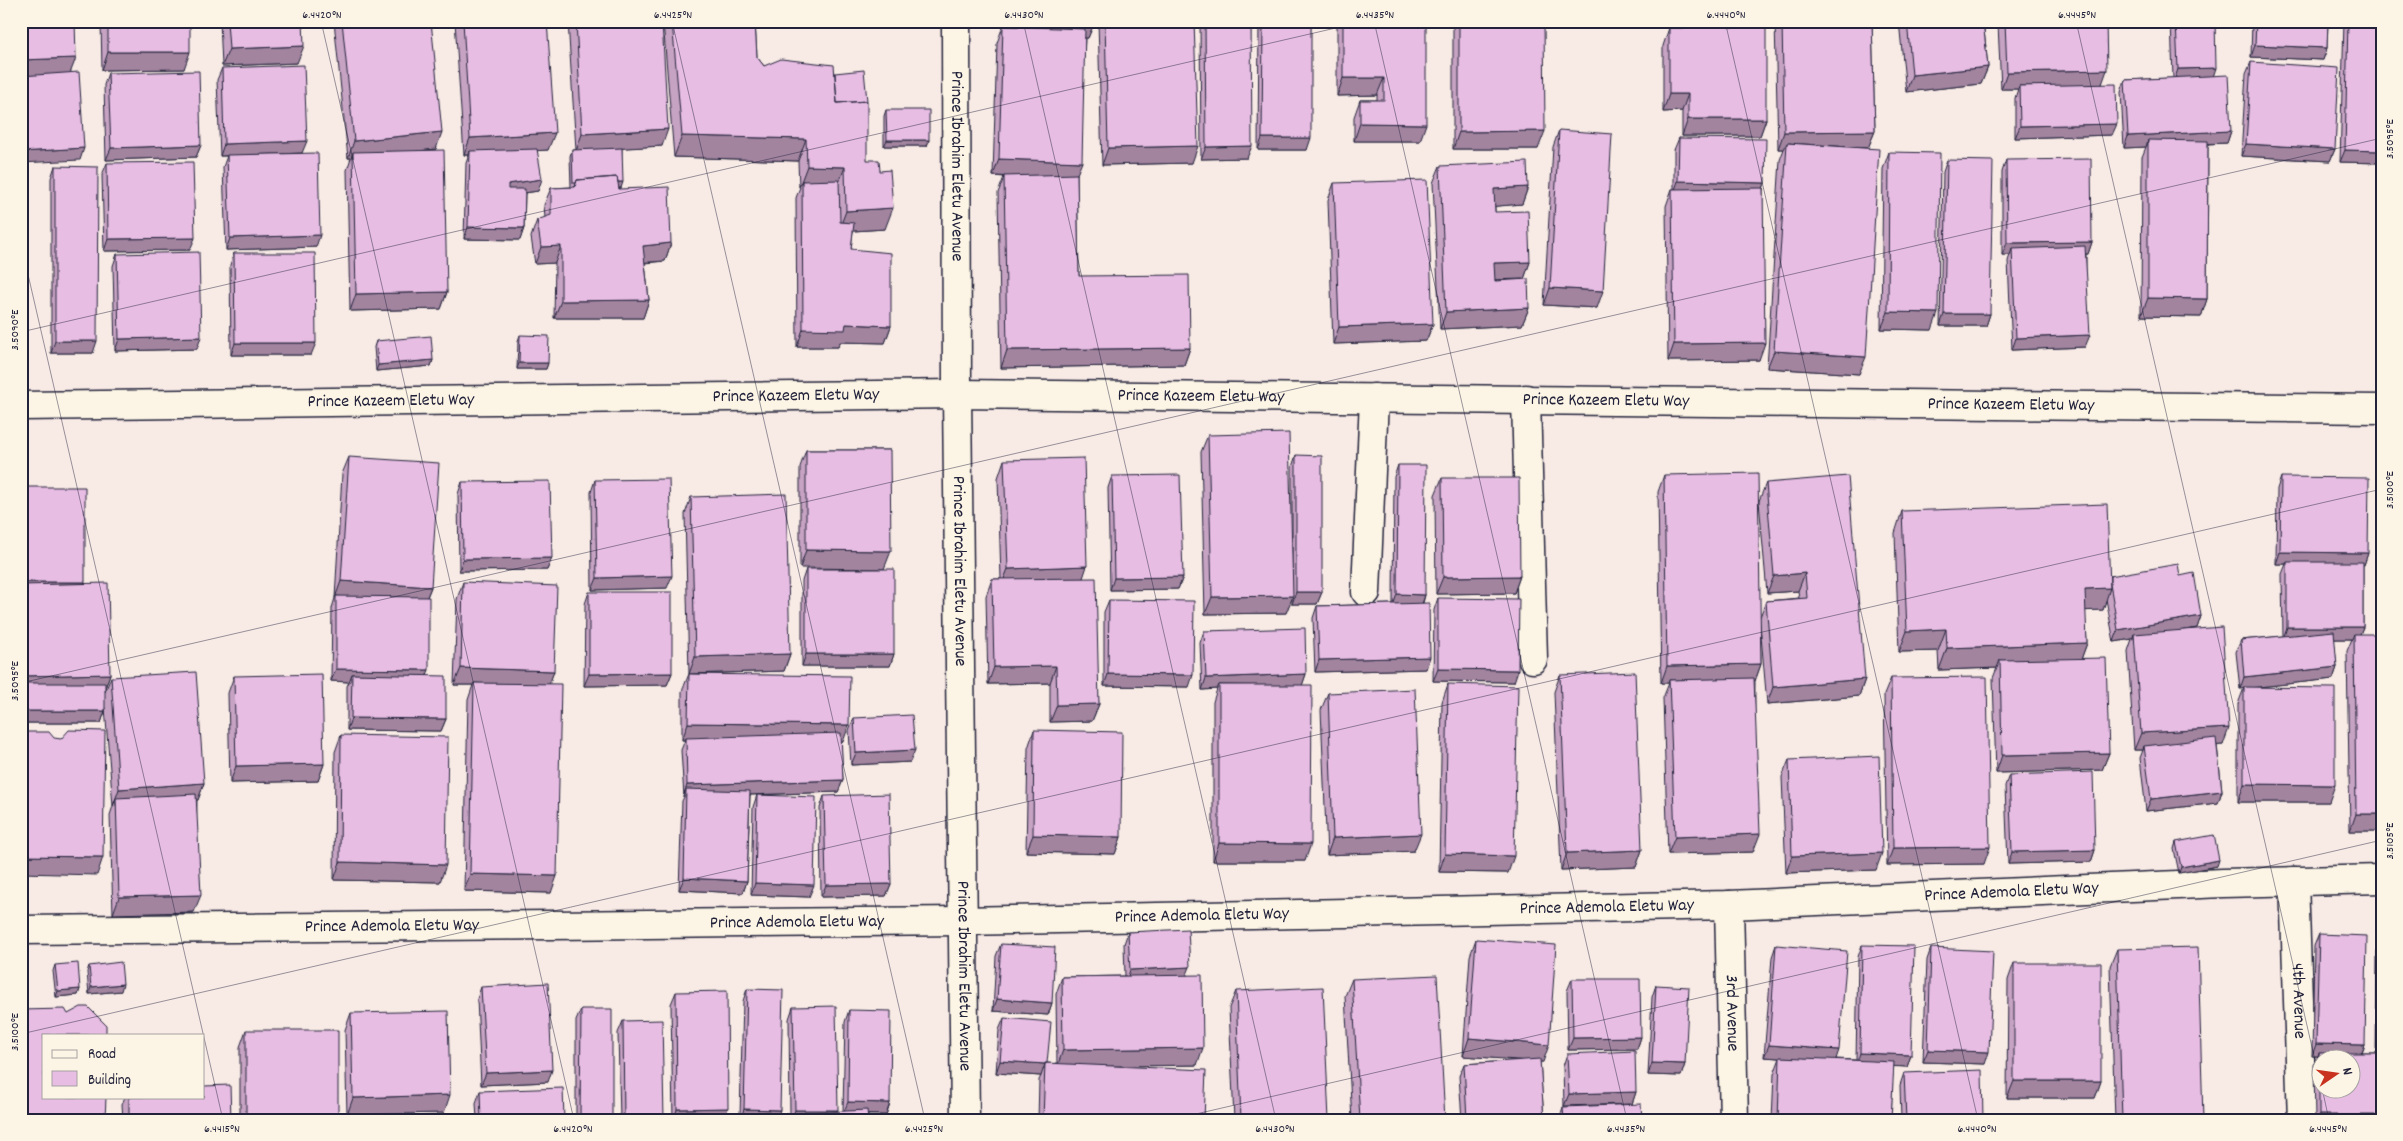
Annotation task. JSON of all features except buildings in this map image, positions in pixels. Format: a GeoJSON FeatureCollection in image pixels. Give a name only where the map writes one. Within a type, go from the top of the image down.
{"type":"FeatureCollection","features":[{"type":"Feature","properties":{"kind":"street","name":"Prince Ibrahim Eletu Avenue"},"geometry":{"type":"LineString","coordinates":[[956,21],[957,394],[965,1120]]}},
{"type":"Feature","properties":{"kind":"street","name":"Prince Kazeem Eletu Way"},"geometry":{"type":"LineString","coordinates":[[21,406],[957,394],[2382,409]]}},
{"type":"Feature","properties":{"kind":"street"},"geometry":{"type":"LineString","coordinates":[[1366,592],[1374,398]]}},
{"type":"Feature","properties":{"kind":"street"},"geometry":{"type":"LineString","coordinates":[[1526,399],[1533,659]]}},
{"type":"Feature","properties":{"kind":"street","name":"Prince Ademola Eletu Way"},"geometry":{"type":"LineString","coordinates":[[21,930],[962,921],[1729,905],[2294,881],[2382,879]]}},
{"type":"Feature","properties":{"kind":"street","name":"4th Avenue"},"geometry":{"type":"LineString","coordinates":[[2294,881],[2302,1120]]}},
{"type":"Feature","properties":{"kind":"street","name":"3rd Avenue"},"geometry":{"type":"LineString","coordinates":[[1729,905],[1734,1120]]}}]}
